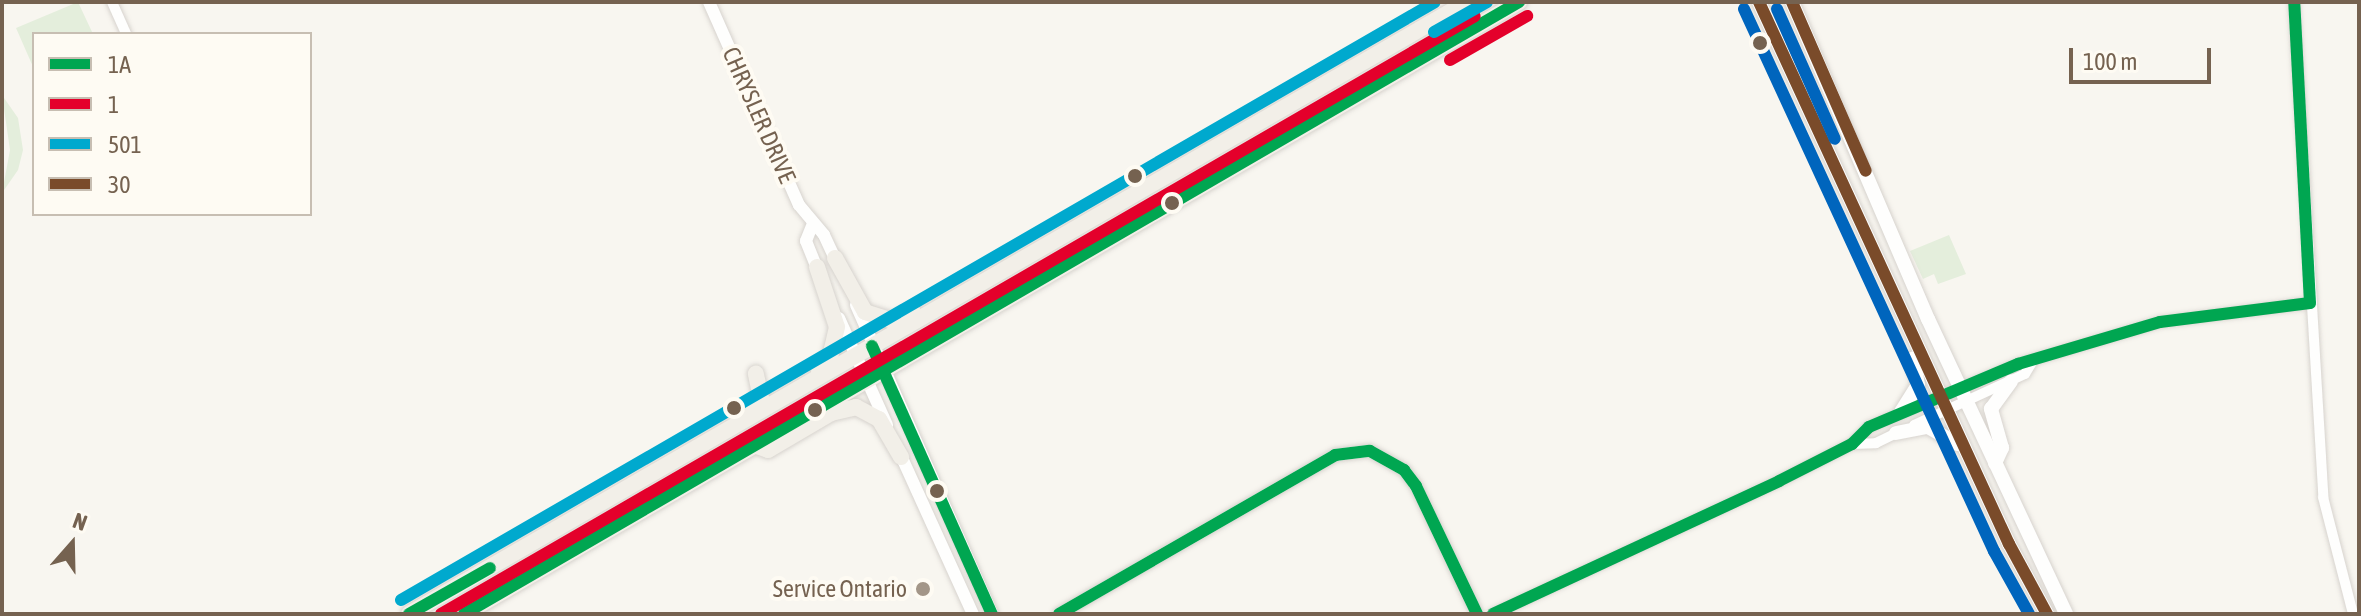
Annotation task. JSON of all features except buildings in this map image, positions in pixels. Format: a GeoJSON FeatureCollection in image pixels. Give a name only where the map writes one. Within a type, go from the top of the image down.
{"type":"FeatureCollection","features":[{"type":"Feature","properties":{"kind":"main road"},"geometry":{"type":"LineString","coordinates":[[409,614],[1467,2]]}},
{"type":"Feature","properties":{"kind":"main road"},"geometry":{"type":"LineString","coordinates":[[464,614],[751,444],[1519,2]]}},
{"type":"Feature","properties":{"kind":"main road"},"geometry":{"type":"LineString","coordinates":[[1759,2],[1946,411],[2047,614]]}},
{"type":"Feature","properties":{"kind":"main road"},"geometry":{"type":"LineString","coordinates":[[1792,2],[1963,395],[2066,614]]}},
{"type":"Feature","properties":{"kind":"main road"},"geometry":{"type":"LineString","coordinates":[[835,258],[861,307],[878,319],[899,320],[946,294],[957,297]]}},
{"type":"Feature","properties":{"kind":"main road"},"geometry":{"type":"LineString","coordinates":[[786,396],[825,365],[836,340],[837,320],[817,267]]}},
{"type":"Feature","properties":{"kind":"main road"},"geometry":{"type":"LineString","coordinates":[[1901,412],[1918,385],[1909,331]]}},
{"type":"Feature","properties":{"kind":"main road"},"geometry":{"type":"LineString","coordinates":[[748,418],[761,398],[756,374],[786,396]]}},
{"type":"Feature","properties":{"kind":"main road"},"geometry":{"type":"LineString","coordinates":[[1995,463],[2002,448],[1991,409],[2011,381]]}},
{"type":"Feature","properties":{"kind":"main road"},"geometry":{"type":"LineString","coordinates":[[751,444],[768,450],[831,413],[856,407],[879,419],[901,457]]}},
{"type":"Feature","properties":{"kind":"main road"},"geometry":{"type":"LineString","coordinates":[[1896,433],[1921,427],[1941,431],[1970,461]]}},
{"type":"Feature","properties":{"kind":"street"},"geometry":{"type":"LineString","coordinates":[[112,2],[125,32]]}},
{"type":"Feature","properties":{"kind":"street","name":"CHRYSLER DRIVE"},"geometry":{"type":"LineString","coordinates":[[709,2],[812,226],[824,235],[835,258],[992,614]]}},
{"type":"Feature","properties":{"kind":"street"},"geometry":{"type":"LineString","coordinates":[[2294,2],[2323,497],[2353,614]]}},
{"type":"Feature","properties":{"kind":"street","name":"CHRYSLER DRIVE"},"geometry":{"type":"LineString","coordinates":[[812,226],[806,241],[973,614]]}},
{"type":"Feature","properties":{"kind":"street"},"geometry":{"type":"LineString","coordinates":[[1852,444],[1876,443],[1946,411],[1963,395],[2018,364],[2031,364],[2160,322],[2310,303]]}},
{"type":"Feature","properties":{"kind":"street"},"geometry":{"type":"LineString","coordinates":[[1493,614],[1852,444],[1869,427],[1901,412],[1939,396],[1963,395],[2011,381],[2031,364]]}},
{"type":"Feature","properties":{"kind":"street"},"geometry":{"type":"LineString","coordinates":[[1059,614],[1335,455],[1370,451],[1404,470],[1416,486],[1477,614]]}},
{"type":"Feature","properties":{"kind":"green space"},"geometry":{"type":"Polygon","coordinates":[[[78,2],[92,32],[32,32],[32,64],[16,28],[78,2]]]}},
{"type":"Feature","properties":{"kind":"green space"},"geometry":{"type":"Polygon","coordinates":[[[2,95],[18,118],[23,150],[18,170],[2,193],[10,150],[2,95]]]}},
{"type":"Feature","properties":{"kind":"green space"},"geometry":{"type":"Polygon","coordinates":[[[1949,235],[1966,274],[1938,284],[1934,274],[1923,279],[1910,251],[1949,235]]]}},
{"type":"Feature","properties":{"kind":"transit line","name":"501"},"geometry":{"type":"LineString","coordinates":[[401,600],[1435,2]]}},
{"type":"Feature","properties":{"kind":"transit line","name":"501"},"geometry":{"type":"LineString","coordinates":[[1434,32],[1487,2]]}},
{"type":"Feature","properties":{"kind":"transit line","name":"1A"},"geometry":{"type":"LineString","coordinates":[[464,614],[1519,2]]}},
{"type":"Feature","properties":{"kind":"transit line","name":"30"},"geometry":{"type":"LineString","coordinates":[[1759,2],[2009,544],[2047,614]]}},
{"type":"Feature","properties":{"kind":"transit line","name":"30"},"geometry":{"type":"LineString","coordinates":[[1792,2],[1866,171]]}},
{"type":"Feature","properties":{"kind":"transit line","name":"1A"},"geometry":{"type":"LineString","coordinates":[[1493,614],[1779,481],[1852,444],[1869,427],[2018,364],[2160,322],[2310,303],[2294,2]]}},
{"type":"Feature","properties":{"kind":"transit line"},"geometry":{"type":"LineString","coordinates":[[1744,9],[1994,551],[2029,614]]}},
{"type":"Feature","properties":{"kind":"transit line"},"geometry":{"type":"LineString","coordinates":[[1777,9],[1835,139]]}},
{"type":"Feature","properties":{"kind":"transit line","name":"1"},"geometry":{"type":"LineString","coordinates":[[441,614],[1475,16]]}},
{"type":"Feature","properties":{"kind":"transit line","name":"1"},"geometry":{"type":"LineString","coordinates":[[1450,60],[1527,16]]}},
{"type":"Feature","properties":{"kind":"transit line","name":"1A"},"geometry":{"type":"LineString","coordinates":[[872,346],[992,614]]}},
{"type":"Feature","properties":{"kind":"transit line","name":"1A"},"geometry":{"type":"LineString","coordinates":[[1059,614],[1335,455],[1370,451],[1404,470],[1416,486],[1477,614]]}},
{"type":"Feature","properties":{"kind":"transit line","name":"1A"},"geometry":{"type":"LineString","coordinates":[[409,614],[490,568]]}},
{"type":"Feature","properties":{"kind":"place","name":"Service Ontario"},"geometry":{"type":"Point","coordinates":[923,589]}}]}
